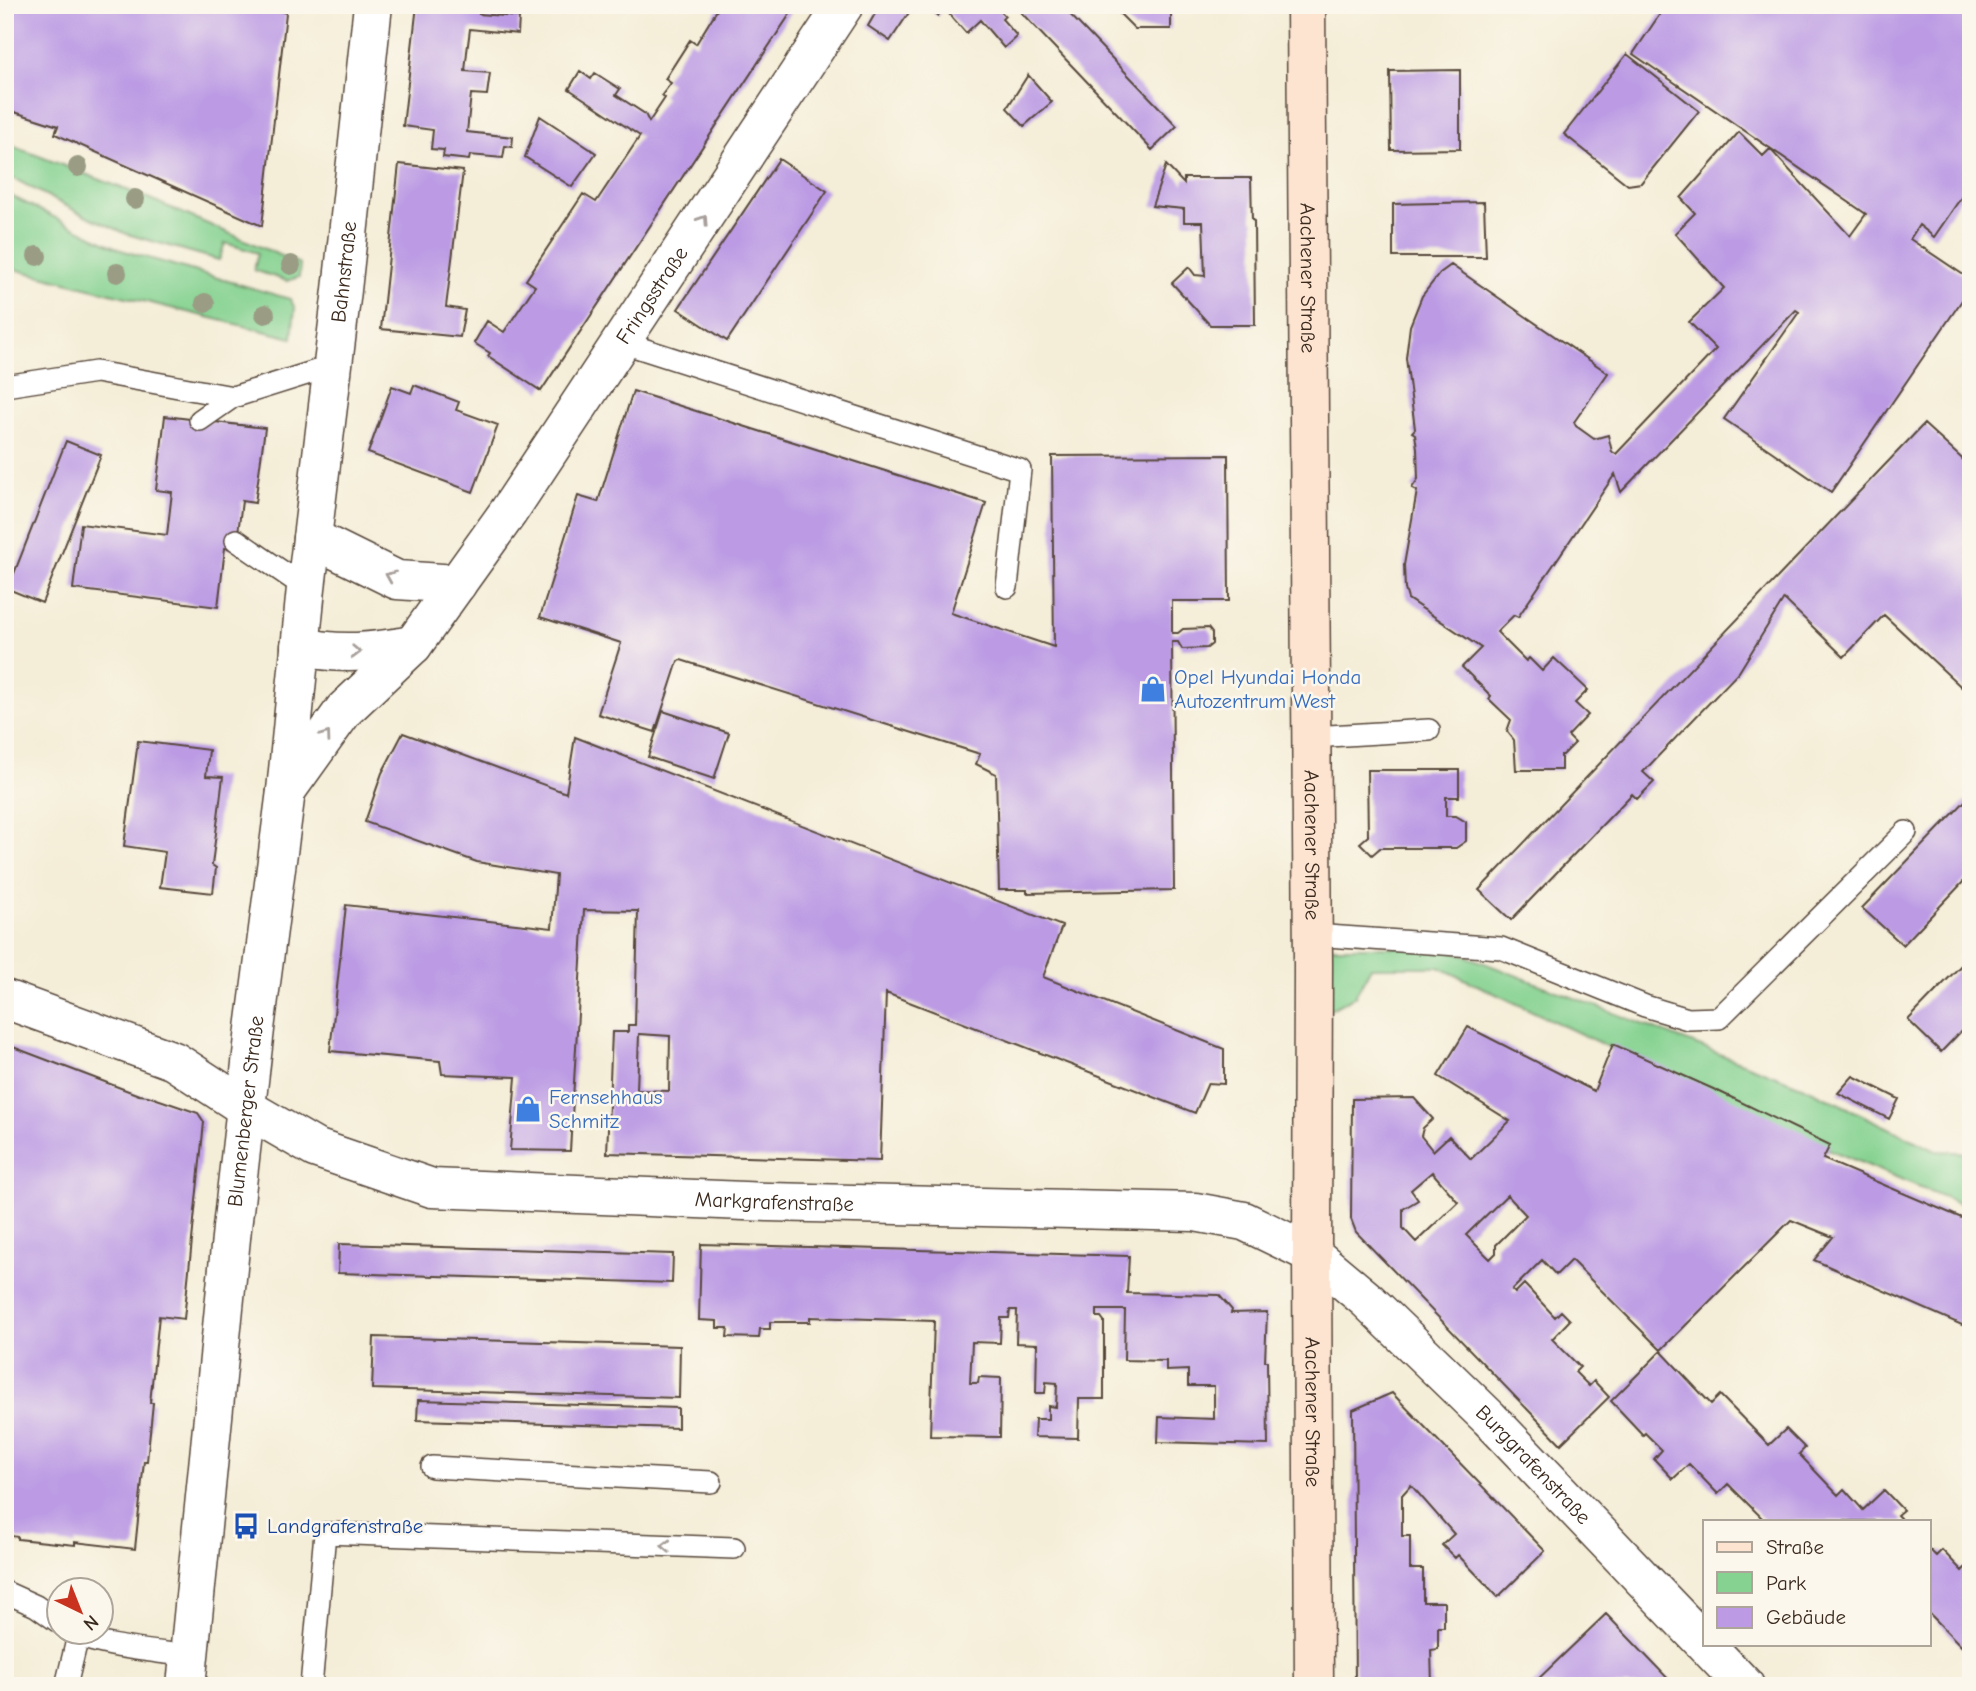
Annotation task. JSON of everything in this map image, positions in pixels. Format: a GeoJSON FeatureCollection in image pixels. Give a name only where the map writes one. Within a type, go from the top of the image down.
{"type":"FeatureCollection","features":[{"type":"Feature","properties":{"kind":"main road","name":"Aachener Straße"},"geometry":{"type":"LineString","coordinates":[[1306,5],[1313,935],[1314,1686]]}},
{"type":"Feature","properties":{"kind":"street","name":"Bahnstraße"},"geometry":{"type":"LineString","coordinates":[[312,538],[373,5]]}},
{"type":"Feature","properties":{"kind":"street","name":"Fringsstraße"},"geometry":{"type":"LineString","coordinates":[[286,791],[344,710],[413,645],[509,511],[844,5]]}},
{"type":"Feature","properties":{"kind":"street"},"geometry":{"type":"LineString","coordinates":[[312,538],[397,580],[457,584]]}},
{"type":"Feature","properties":{"kind":"street","name":"Blumenberger Straße"},"geometry":{"type":"LineString","coordinates":[[187,1671],[246,1108],[286,791],[312,538]]}},
{"type":"Feature","properties":{"kind":"street"},"geometry":{"type":"LineString","coordinates":[[300,646],[372,653],[413,645]]}},
{"type":"Feature","properties":{"kind":"street"},"geometry":{"type":"LineString","coordinates":[[5,999],[174,1061],[246,1108]]}},
{"type":"Feature","properties":{"kind":"street","name":"Markgrafenstraße"},"geometry":{"type":"LineString","coordinates":[[246,1108],[315,1148],[432,1188],[768,1202],[1195,1212],[1244,1221],[1312,1254]]}},
{"type":"Feature","properties":{"kind":"street","name":"Burggrafenstraße"},"geometry":{"type":"LineString","coordinates":[[1312,1254],[1367,1300],[1489,1418],[1703,1642]]}},
{"type":"Feature","properties":{"kind":"street","name":"Burggrafenstraße"},"geometry":{"type":"LineString","coordinates":[[1707,1646],[1745,1686]]}},
{"type":"Feature","properties":{"kind":"lane"},"geometry":{"type":"LineString","coordinates":[[616,350],[1020,470],[1007,587]]}},
{"type":"Feature","properties":{"kind":"lane"},"geometry":{"type":"LineString","coordinates":[[200,420],[233,397],[332,366]]}},
{"type":"Feature","properties":{"kind":"lane"},"geometry":{"type":"LineString","coordinates":[[5,386],[96,372],[233,397]]}},
{"type":"Feature","properties":{"kind":"lane"},"geometry":{"type":"LineString","coordinates":[[236,540],[306,588]]}},
{"type":"Feature","properties":{"kind":"lane"},"geometry":{"type":"LineString","coordinates":[[1312,737],[1429,730]]}},
{"type":"Feature","properties":{"kind":"lane"},"geometry":{"type":"LineString","coordinates":[[1313,935],[1501,948],[1645,1006],[1688,1019],[1719,1018],[1906,832]]}},
{"type":"Feature","properties":{"kind":"lane"},"geometry":{"type":"LineString","coordinates":[[432,1467],[711,1482]]}},
{"type":"Feature","properties":{"kind":"lane"},"geometry":{"type":"LineString","coordinates":[[311,1686],[325,1533],[734,1548]]}},
{"type":"Feature","properties":{"kind":"lane"},"geometry":{"type":"LineString","coordinates":[[5,1592],[36,1605],[46,1612]]}},
{"type":"Feature","properties":{"kind":"lane"},"geometry":{"type":"LineString","coordinates":[[116,1645],[187,1671]]}},
{"type":"Feature","properties":{"kind":"lane"},"geometry":{"type":"LineString","coordinates":[[66,1686],[72,1646]]}},
{"type":"Feature","properties":{"kind":"green space"},"geometry":{"type":"Polygon","coordinates":[[[5,143],[150,199],[300,264],[299,277],[287,281],[254,270],[258,253],[225,243],[219,260],[127,234],[76,211],[5,174],[5,143]]]}},
{"type":"Feature","properties":{"kind":"green space"},"geometry":{"type":"Polygon","coordinates":[[[5,193],[121,250],[290,299],[295,308],[292,338],[5,267],[5,193]]]}},
{"type":"Feature","properties":{"kind":"green space"},"geometry":{"type":"Polygon","coordinates":[[[1321,947],[1443,947],[1807,1088],[1936,1151],[1971,1153],[1971,1208],[1799,1137],[1439,967],[1371,967],[1355,996],[1324,1013],[1321,947]]]}},
{"type":"Feature","properties":{"kind":"building"},"geometry":{"type":"Polygon","coordinates":[[[5,5],[263,5],[286,13],[262,226],[55,134],[58,126],[5,109],[5,5]]]}},
{"type":"Feature","properties":{"kind":"building"},"geometry":{"type":"Polygon","coordinates":[[[417,5],[480,5],[479,14],[519,17],[518,34],[470,29],[467,52],[465,71],[490,73],[487,95],[471,94],[467,132],[513,137],[512,147],[505,146],[503,158],[470,155],[469,160],[443,157],[444,150],[431,149],[433,130],[403,126],[417,5]]]}},
{"type":"Feature","properties":{"kind":"building"},"geometry":{"type":"Polygon","coordinates":[[[720,5],[796,5],[541,391],[488,356],[490,353],[474,343],[487,321],[504,332],[535,286],[526,280],[583,194],[596,202],[640,136],[569,89],[580,71],[591,79],[595,73],[620,89],[616,95],[645,114],[649,122],[665,98],[662,95],[671,83],[665,79],[690,40],[696,44],[720,5]]]}},
{"type":"Feature","properties":{"kind":"building"},"geometry":{"type":"Polygon","coordinates":[[[880,5],[914,5],[890,41],[868,26],[880,5]]]}},
{"type":"Feature","properties":{"kind":"building"},"geometry":{"type":"Polygon","coordinates":[[[922,5],[995,5],[1005,16],[1002,19],[1017,36],[1004,48],[980,20],[966,33],[943,7],[938,16],[922,5]]]}},
{"type":"Feature","properties":{"kind":"building"},"geometry":{"type":"Polygon","coordinates":[[[1014,5],[1061,5],[1177,126],[1152,150],[1014,5]]]}},
{"type":"Feature","properties":{"kind":"building"},"geometry":{"type":"Polygon","coordinates":[[[1111,5],[1171,5],[1171,29],[1135,29],[1111,5]]]}},
{"type":"Feature","properties":{"kind":"building"},"geometry":{"type":"Polygon","coordinates":[[[1666,5],[1971,5],[1971,183],[1934,237],[1919,225],[1910,239],[1971,280],[1971,287],[1831,492],[1724,419],[1799,312],[1796,310],[1621,492],[1615,474],[1518,617],[1514,615],[1497,632],[1526,661],[1529,658],[1542,671],[1554,658],[1588,690],[1575,703],[1588,715],[1568,736],[1575,743],[1561,755],[1561,770],[1516,770],[1514,740],[1507,731],[1511,720],[1462,667],[1481,648],[1408,599],[1405,589],[1404,565],[1417,491],[1412,488],[1418,479],[1406,358],[1410,326],[1422,296],[1440,273],[1451,265],[1608,373],[1574,422],[1594,439],[1608,435],[1612,452],[1616,454],[1716,349],[1689,322],[1724,288],[1675,233],[1695,213],[1681,198],[1739,132],[1763,156],[1770,149],[1850,236],[1866,214],[1633,54],[1666,5]]]}},
{"type":"Feature","properties":{"kind":"building"},"geometry":{"type":"Polygon","coordinates":[[[1627,54],[1699,111],[1641,183],[1628,185],[1564,134],[1627,54]]]}},
{"type":"Feature","properties":{"kind":"building"},"geometry":{"type":"Polygon","coordinates":[[[1460,70],[1460,149],[1391,150],[1390,71],[1460,70]]]}},
{"type":"Feature","properties":{"kind":"building"},"geometry":{"type":"Polygon","coordinates":[[[1028,75],[1052,102],[1024,126],[1007,108],[1028,75]]]}},
{"type":"Feature","properties":{"kind":"building"},"geometry":{"type":"Polygon","coordinates":[[[540,116],[596,153],[572,187],[525,157],[540,116]]]}},
{"type":"Feature","properties":{"kind":"building"},"geometry":{"type":"Polygon","coordinates":[[[779,159],[827,191],[727,341],[678,309],[779,159]]]}},
{"type":"Feature","properties":{"kind":"building"},"geometry":{"type":"Polygon","coordinates":[[[399,164],[463,171],[446,307],[465,310],[460,337],[381,329],[399,164]]]}},
{"type":"Feature","properties":{"kind":"building"},"geometry":{"type":"Polygon","coordinates":[[[1166,165],[1184,184],[1184,178],[1251,178],[1255,325],[1210,325],[1172,283],[1189,267],[1195,275],[1205,276],[1203,222],[1184,222],[1184,209],[1152,206],[1166,165]]]}},
{"type":"Feature","properties":{"kind":"building"},"geometry":{"type":"Polygon","coordinates":[[[1484,202],[1486,257],[1393,257],[1393,204],[1484,202]]]}},
{"type":"Feature","properties":{"kind":"building"},"geometry":{"type":"Polygon","coordinates":[[[414,385],[459,402],[456,410],[498,425],[473,492],[368,453],[392,386],[411,393],[414,385]]]}},
{"type":"Feature","properties":{"kind":"building"},"geometry":{"type":"Polygon","coordinates":[[[633,391],[986,503],[951,613],[1054,647],[1052,456],[1228,455],[1229,601],[1172,601],[1172,633],[1183,629],[1208,628],[1212,633],[1212,644],[1207,648],[1182,649],[1178,642],[1172,642],[1174,890],[1027,893],[1027,890],[999,890],[996,774],[976,764],[980,754],[681,660],[678,661],[655,732],[598,714],[621,643],[540,617],[578,496],[598,502],[633,391]]]}},
{"type":"Feature","properties":{"kind":"building"},"geometry":{"type":"Polygon","coordinates":[[[165,416],[265,428],[255,503],[242,501],[236,549],[225,548],[218,607],[73,589],[81,524],[167,535],[172,492],[156,490],[165,416]]]}},
{"type":"Feature","properties":{"kind":"building"},"geometry":{"type":"Polygon","coordinates":[[[1924,424],[1971,467],[1971,696],[1884,615],[1844,657],[1784,599],[1739,672],[1643,772],[1654,782],[1637,799],[1632,794],[1511,920],[1479,890],[1924,424]]]}},
{"type":"Feature","properties":{"kind":"building"},"geometry":{"type":"Polygon","coordinates":[[[66,441],[101,455],[42,603],[8,589],[66,441]]]}},
{"type":"Feature","properties":{"kind":"building"},"geometry":{"type":"Polygon","coordinates":[[[663,711],[729,733],[714,779],[648,757],[663,711]]]}},
{"type":"Feature","properties":{"kind":"building"},"geometry":{"type":"Polygon","coordinates":[[[403,733],[566,793],[575,737],[1062,926],[1043,977],[1224,1049],[1224,1084],[1208,1083],[1195,1113],[886,993],[880,1161],[607,1153],[612,1032],[628,1032],[628,1025],[635,1025],[638,911],[584,910],[570,1151],[510,1150],[516,1077],[442,1074],[440,1061],[330,1051],[346,905],[552,928],[556,875],[477,862],[365,822],[382,773],[403,733]],[[639,1034],[637,1090],[669,1091],[670,1036],[639,1034]]]}},
{"type":"Feature","properties":{"kind":"building"},"geometry":{"type":"Polygon","coordinates":[[[138,741],[209,750],[206,776],[223,777],[212,865],[216,868],[213,893],[160,887],[165,852],[124,846],[138,741]]]}},
{"type":"Feature","properties":{"kind":"building"},"geometry":{"type":"Polygon","coordinates":[[[1367,770],[1459,770],[1459,797],[1446,797],[1446,816],[1456,816],[1466,822],[1466,841],[1456,848],[1380,848],[1372,855],[1360,843],[1368,836],[1367,770]]]}},
{"type":"Feature","properties":{"kind":"building"},"geometry":{"type":"Polygon","coordinates":[[[1971,795],[1971,878],[1966,879],[1903,945],[1862,908],[1971,795]]]}},
{"type":"Feature","properties":{"kind":"building"},"geometry":{"type":"Polygon","coordinates":[[[1971,955],[1971,1021],[1941,1052],[1908,1020],[1971,955]]]}},
{"type":"Feature","properties":{"kind":"building"},"geometry":{"type":"Polygon","coordinates":[[[1468,1027],[1594,1091],[1613,1044],[1720,1092],[1830,1145],[1823,1159],[1971,1222],[1971,1329],[1814,1260],[1833,1237],[1791,1220],[1661,1350],[1571,1260],[1556,1275],[1542,1260],[1512,1290],[1515,1293],[1524,1284],[1555,1317],[1561,1311],[1570,1320],[1552,1339],[1580,1367],[1575,1372],[1589,1386],[1594,1381],[1609,1397],[1561,1444],[1356,1232],[1351,1219],[1352,1099],[1414,1098],[1433,1119],[1423,1128],[1421,1136],[1433,1151],[1449,1136],[1471,1159],[1510,1121],[1438,1076],[1468,1027]],[[1432,1172],[1411,1190],[1418,1200],[1403,1209],[1403,1228],[1416,1242],[1458,1202],[1432,1172]],[[1507,1195],[1466,1235],[1490,1259],[1496,1253],[1496,1245],[1526,1215],[1507,1195]]]}},
{"type":"Feature","properties":{"kind":"building"},"geometry":{"type":"Polygon","coordinates":[[[5,1044],[139,1095],[198,1113],[204,1122],[184,1319],[159,1316],[150,1403],[153,1403],[135,1549],[18,1539],[5,1535],[5,1044]]]}},
{"type":"Feature","properties":{"kind":"building"},"geometry":{"type":"Polygon","coordinates":[[[1853,1076],[1899,1099],[1889,1119],[1838,1093],[1853,1076]]]}},
{"type":"Feature","properties":{"kind":"building"},"geometry":{"type":"Polygon","coordinates":[[[339,1244],[673,1254],[672,1283],[338,1273],[339,1244]]]}},
{"type":"Feature","properties":{"kind":"building"},"geometry":{"type":"Polygon","coordinates":[[[701,1244],[1129,1256],[1127,1293],[1219,1295],[1232,1310],[1231,1313],[1267,1312],[1265,1361],[1268,1445],[1158,1442],[1159,1417],[1214,1419],[1214,1386],[1188,1386],[1188,1370],[1166,1371],[1166,1361],[1124,1360],[1125,1310],[1097,1310],[1097,1317],[1104,1321],[1104,1399],[1079,1399],[1078,1438],[1034,1437],[1035,1419],[1048,1419],[1048,1406],[1056,1407],[1057,1383],[1046,1382],[1045,1393],[1036,1393],[1037,1344],[1016,1343],[1017,1310],[1010,1310],[1009,1318],[1001,1318],[1000,1343],[972,1342],[970,1383],[978,1383],[979,1377],[1001,1378],[1000,1437],[930,1436],[934,1321],[810,1317],[810,1322],[770,1322],[770,1329],[760,1329],[759,1338],[727,1337],[728,1328],[717,1328],[717,1321],[699,1320],[701,1244]]]}},
{"type":"Feature","properties":{"kind":"building"},"geometry":{"type":"Polygon","coordinates":[[[374,1337],[680,1346],[679,1398],[372,1389],[374,1337]]]}},
{"type":"Feature","properties":{"kind":"building"},"geometry":{"type":"Polygon","coordinates":[[[1661,1351],[1711,1404],[1720,1395],[1769,1445],[1786,1429],[1805,1448],[1799,1454],[1838,1495],[1844,1489],[1863,1510],[1884,1490],[1903,1510],[1897,1515],[1902,1520],[1764,1520],[1728,1484],[1718,1494],[1689,1464],[1673,1479],[1654,1459],[1662,1450],[1645,1433],[1643,1435],[1611,1401],[1661,1351]]]}},
{"type":"Feature","properties":{"kind":"building"},"geometry":{"type":"Polygon","coordinates":[[[1392,1393],[1545,1551],[1498,1597],[1458,1555],[1455,1558],[1442,1545],[1454,1534],[1411,1485],[1402,1495],[1402,1536],[1410,1536],[1410,1569],[1423,1569],[1423,1602],[1444,1602],[1444,1627],[1438,1627],[1438,1649],[1431,1650],[1432,1686],[1355,1686],[1353,1410],[1392,1393]]]}},
{"type":"Feature","properties":{"kind":"building"},"geometry":{"type":"Polygon","coordinates":[[[418,1400],[678,1408],[678,1428],[417,1420],[418,1400]]]}},
{"type":"Feature","properties":{"kind":"building"},"geometry":{"type":"Polygon","coordinates":[[[1930,1550],[1936,1556],[1942,1550],[1962,1571],[1971,1562],[1971,1656],[1930,1614],[1930,1550]]]}},
{"type":"Feature","properties":{"kind":"building"},"geometry":{"type":"Polygon","coordinates":[[[1606,1614],[1675,1686],[1531,1686],[1560,1658],[1606,1614]]]}},
{"type":"Feature","properties":{"kind":"place","name":"Opel Hyundai Honda Autozentrum West"},"geometry":{"type":"Point","coordinates":[1153,689]}},
{"type":"Feature","properties":{"kind":"place","name":"Fernsehhaus Schmitz"},"geometry":{"type":"Point","coordinates":[528,1109]}},
{"type":"Feature","properties":{"kind":"place","name":"Landgrafenstraße"},"geometry":{"type":"Point","coordinates":[246,1526]}}]}
